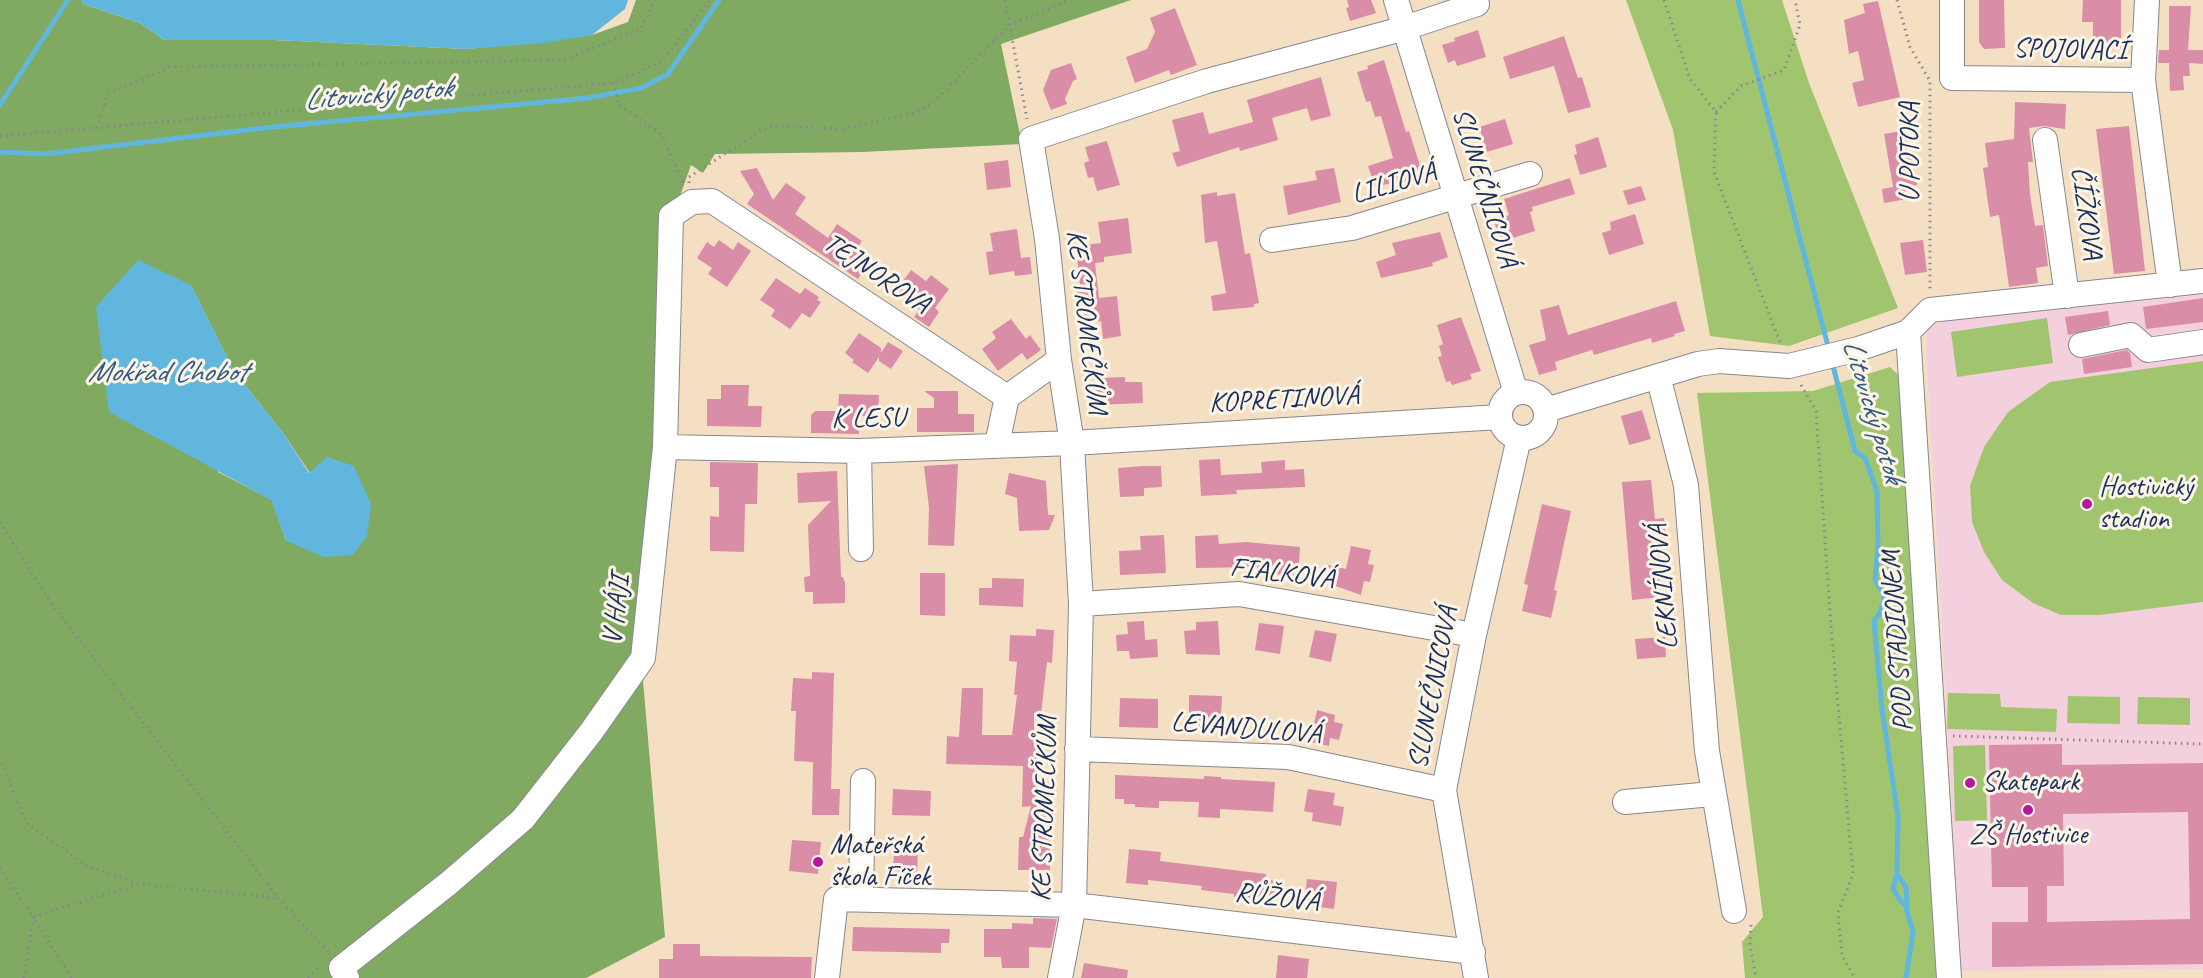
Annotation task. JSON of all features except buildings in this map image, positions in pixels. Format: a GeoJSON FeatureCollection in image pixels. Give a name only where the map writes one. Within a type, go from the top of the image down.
{"type":"FeatureCollection","features":[{"type":"Feature","properties":{"kind":"street","name":"SLUNEČNICOVÁ"},"geometry":{"type":"LineString","coordinates":[[1396,0],[1402,29],[1516,393]]}},
{"type":"Feature","properties":{"kind":"street","name":"SPOJOVACÍ"},"geometry":{"type":"LineString","coordinates":[[1952,0],[1952,78],[2143,80],[2147,0]]}},
{"type":"Feature","properties":{"kind":"street"},"geometry":{"type":"LineString","coordinates":[[1030,139],[1207,81],[1402,29],[1477,4]]}},
{"type":"Feature","properties":{"kind":"street"},"geometry":{"type":"LineString","coordinates":[[2143,80],[2170,285]]}},
{"type":"Feature","properties":{"kind":"street","name":"KE STROMEČKŮM"},"geometry":{"type":"LineString","coordinates":[[1030,139],[1047,239],[1059,360],[1072,443],[1081,604],[1074,905],[1060,978]]}},
{"type":"Feature","properties":{"kind":"street","name":"ČÍŽKOVA"},"geometry":{"type":"LineString","coordinates":[[2045,140],[2067,296]]}},
{"type":"Feature","properties":{"kind":"street","name":"LILIOVÁ"},"geometry":{"type":"LineString","coordinates":[[1272,240],[1352,228],[1530,174]]}},
{"type":"Feature","properties":{"kind":"street","name":"TEJNOROVA"},"geometry":{"type":"LineString","coordinates":[[697,199],[1006,397]]}},
{"type":"Feature","properties":{"kind":"street","name":"V HÁJI"},"geometry":{"type":"LineString","coordinates":[[344,973],[523,819],[591,732],[643,658],[665,447],[671,216],[697,199]]}},
{"type":"Feature","properties":{"kind":"street","name":"ČÍŽKOVA"},"geometry":{"type":"LineString","coordinates":[[1930,310],[2203,281]]}},
{"type":"Feature","properties":{"kind":"street"},"geometry":{"type":"LineString","coordinates":[[1546,410],[1658,376],[1719,361],[1798,364],[1858,349],[1908,332],[1930,310]]}},
{"type":"Feature","properties":{"kind":"street","name":"POD STADIONEM"},"geometry":{"type":"LineString","coordinates":[[1908,332],[1949,978]]}},
{"type":"Feature","properties":{"kind":"street"},"geometry":{"type":"LineString","coordinates":[[2081,345],[2130,335],[2148,350],[2203,342]]}},
{"type":"Feature","properties":{"kind":"street"},"geometry":{"type":"LineString","coordinates":[[997,444],[1006,397],[1059,360]]}},
{"type":"Feature","properties":{"kind":"street","name":"LEKNÍNOVÁ"},"geometry":{"type":"LineString","coordinates":[[1658,376],[1686,486],[1707,751],[1712,794],[1733,907]]}},
{"type":"Feature","properties":{"kind":"street"},"geometry":{"type":"LineString","coordinates":[[1516,393],[1532,393],[1539,398],[1546,410],[1545,423],[1533,436],[1519,438],[1507,432],[1500,417],[1506,399],[1516,393]]}},
{"type":"Feature","properties":{"kind":"street","name":"KOPRETINOVÁ"},"geometry":{"type":"LineString","coordinates":[[1072,443],[1500,417]]}},
{"type":"Feature","properties":{"kind":"street","name":"SLUNEČNICOVÁ"},"geometry":{"type":"LineString","coordinates":[[1476,978],[1444,790],[1474,635],[1519,438]]}},
{"type":"Feature","properties":{"kind":"street","name":"K LESU"},"geometry":{"type":"LineString","coordinates":[[665,447],[859,451],[997,444],[1072,443]]}},
{"type":"Feature","properties":{"kind":"street"},"geometry":{"type":"LineString","coordinates":[[859,451],[861,549]]}},
{"type":"Feature","properties":{"kind":"street","name":"FIALKOVÁ"},"geometry":{"type":"LineString","coordinates":[[1081,604],[1239,594],[1474,635]]}},
{"type":"Feature","properties":{"kind":"street","name":"LEVANDULOVÁ"},"geometry":{"type":"LineString","coordinates":[[1077,749],[1288,757],[1444,790]]}},
{"type":"Feature","properties":{"kind":"street"},"geometry":{"type":"LineString","coordinates":[[861,899],[863,781]]}},
{"type":"Feature","properties":{"kind":"street"},"geometry":{"type":"LineString","coordinates":[[1624,802],[1712,794]]}},
{"type":"Feature","properties":{"kind":"street","name":"RŮŽOVÁ"},"geometry":{"type":"LineString","coordinates":[[827,978],[836,899],[1074,905],[1473,952]]}},
{"type":"Feature","properties":{"kind":"path"},"geometry":{"type":"LineString","coordinates":[[98,128],[108,94],[170,67],[563,60],[641,28],[655,0]]}},
{"type":"Feature","properties":{"kind":"path"},"geometry":{"type":"LineString","coordinates":[[0,136],[613,83],[662,61],[710,0]]}},
{"type":"Feature","properties":{"kind":"path"},"geometry":{"type":"LineString","coordinates":[[1005,0],[1030,139]]}},
{"type":"Feature","properties":{"kind":"path"},"geometry":{"type":"LineString","coordinates":[[697,199],[690,177],[768,126],[843,129],[913,113],[934,102],[1010,26],[1069,0]]}},
{"type":"Feature","properties":{"kind":"path"},"geometry":{"type":"LineString","coordinates":[[1664,0],[1690,79],[1716,112],[1714,172],[1798,364],[1816,411],[1831,626],[1853,874],[1838,913],[1842,956],[1855,978]]}},
{"type":"Feature","properties":{"kind":"path"},"geometry":{"type":"LineString","coordinates":[[1716,112],[1741,86],[1781,73],[1800,25],[1795,0]]}},
{"type":"Feature","properties":{"kind":"path","name":"U POTOKA"},"geometry":{"type":"LineString","coordinates":[[1897,0],[1910,47],[1930,81],[1930,310]]}},
{"type":"Feature","properties":{"kind":"path"},"geometry":{"type":"LineString","coordinates":[[613,83],[618,104],[661,134],[697,199]]}},
{"type":"Feature","properties":{"kind":"path"},"geometry":{"type":"LineString","coordinates":[[0,522],[51,603],[278,898],[331,953],[344,973]]}},
{"type":"Feature","properties":{"kind":"path"},"geometry":{"type":"LineString","coordinates":[[1934,735],[2203,744]]}},
{"type":"Feature","properties":{"kind":"path"},"geometry":{"type":"LineString","coordinates":[[0,758],[26,823],[86,865],[139,884],[278,898]]}},
{"type":"Feature","properties":{"kind":"path"},"geometry":{"type":"LineString","coordinates":[[0,868],[72,978]]}},
{"type":"Feature","properties":{"kind":"path"},"geometry":{"type":"LineString","coordinates":[[33,917],[139,884]]}},
{"type":"Feature","properties":{"kind":"path"},"geometry":{"type":"LineString","coordinates":[[1733,907],[1750,924],[1750,945],[1756,978]]}},
{"type":"Feature","properties":{"kind":"path"},"geometry":{"type":"LineString","coordinates":[[24,978],[33,917]]}},
{"type":"Feature","properties":{"kind":"shaded area"},"geometry":{"type":"Polygon","coordinates":[[[2203,295],[2203,969],[1961,971],[1926,348],[1928,329],[1945,321],[2203,295]]]}},
{"type":"Feature","properties":{"kind":"green space"},"geometry":{"type":"Polygon","coordinates":[[[0,0],[81,0],[83,4],[140,23],[164,40],[274,40],[467,49],[592,35],[628,22],[636,0],[1131,0],[1001,44],[1022,144],[863,152],[715,154],[703,173],[691,165],[676,207],[641,657],[665,937],[586,978],[0,978],[0,0]],[[191,285],[218,472],[272,500],[286,541],[310,473],[283,433],[234,371],[191,285]]]}},
{"type":"Feature","properties":{"kind":"green space"},"geometry":{"type":"Polygon","coordinates":[[[1626,0],[1782,0],[1809,83],[1898,308],[1789,346],[1710,336],[1673,130],[1626,0]]]}},
{"type":"Feature","properties":{"kind":"green space"},"geometry":{"type":"Polygon","coordinates":[[[2047,318],[2053,363],[1957,377],[1951,332],[2047,318]]]}},
{"type":"Feature","properties":{"kind":"green space","name":"Hostivický stadion"},"geometry":{"type":"Polygon","coordinates":[[[2203,361],[2203,602],[2100,615],[2061,615],[2033,603],[2002,580],[1984,552],[1972,522],[1970,486],[1984,447],[2008,412],[2050,382],[2203,361]]]}},
{"type":"Feature","properties":{"kind":"green space"},"geometry":{"type":"Polygon","coordinates":[[[1890,367],[1905,381],[1941,978],[1745,978],[1742,942],[1763,917],[1697,393],[1813,391],[1890,367]]]}},
{"type":"Feature","properties":{"kind":"green space"},"geometry":{"type":"Polygon","coordinates":[[[1948,693],[2000,694],[2001,707],[2057,709],[2056,732],[1947,729],[1948,693]]]}},
{"type":"Feature","properties":{"kind":"green space"},"geometry":{"type":"Polygon","coordinates":[[[2068,696],[2120,697],[2120,724],[2067,723],[2068,696]]]}},
{"type":"Feature","properties":{"kind":"green space"},"geometry":{"type":"Polygon","coordinates":[[[2138,697],[2190,698],[2190,725],[2137,724],[2138,697]]]}},
{"type":"Feature","properties":{"kind":"green space","name":"Skatepark"},"geometry":{"type":"Polygon","coordinates":[[[1985,745],[1987,820],[1955,821],[1953,746],[1985,745]]]}},
{"type":"Feature","properties":{"kind":"water"},"geometry":{"type":"Polygon","coordinates":[[[81,0],[628,0],[625,9],[592,35],[544,43],[467,49],[274,40],[164,40],[140,23],[83,4],[81,0]]]}},
{"type":"Feature","properties":{"kind":"water","name":"Mokřad Chobot"},"geometry":{"type":"Polygon","coordinates":[[[138,260],[191,285],[234,371],[283,433],[309,473],[327,457],[354,466],[371,504],[367,536],[353,555],[324,557],[286,541],[271,500],[109,412],[96,307],[138,260]]]}},
{"type":"Feature","properties":{"kind":"waterway","name":"Litovický potok"},"geometry":{"type":"LineString","coordinates":[[0,105],[68,0]]}},
{"type":"Feature","properties":{"kind":"waterway","name":"Litovický potok"},"geometry":{"type":"LineString","coordinates":[[0,152],[45,154],[273,127],[588,98],[641,88],[668,74],[719,0]]}},
{"type":"Feature","properties":{"kind":"waterway","name":"Litovický potok"},"geometry":{"type":"LineString","coordinates":[[1738,0],[1829,350]]}},
{"type":"Feature","properties":{"kind":"waterway","name":"Litovický potok"},"geometry":{"type":"LineString","coordinates":[[1832,362],[1855,451],[1865,458],[1877,491],[1878,548],[1875,580],[1885,596],[1880,613],[1874,621],[1882,709],[1898,817],[1897,874],[1893,888],[1901,902],[1905,904],[1913,932],[1906,978]]}},
{"type":"Feature","properties":{"kind":"waterway"},"geometry":{"type":"LineString","coordinates":[[1897,874],[1906,887],[1907,905]]}},
{"type":"Feature","properties":{"kind":"place","name":"Hostivický stadion"},"geometry":{"type":"Point","coordinates":[2087,504]}},
{"type":"Feature","properties":{"kind":"place","name":"Skatepark"},"geometry":{"type":"Point","coordinates":[1970,783]}},
{"type":"Feature","properties":{"kind":"place","name":"ZŠ Hostivice"},"geometry":{"type":"Point","coordinates":[2028,810]}},
{"type":"Feature","properties":{"kind":"place","name":"Mateřská škola Fíček"},"geometry":{"type":"Point","coordinates":[818,862]}}]}
